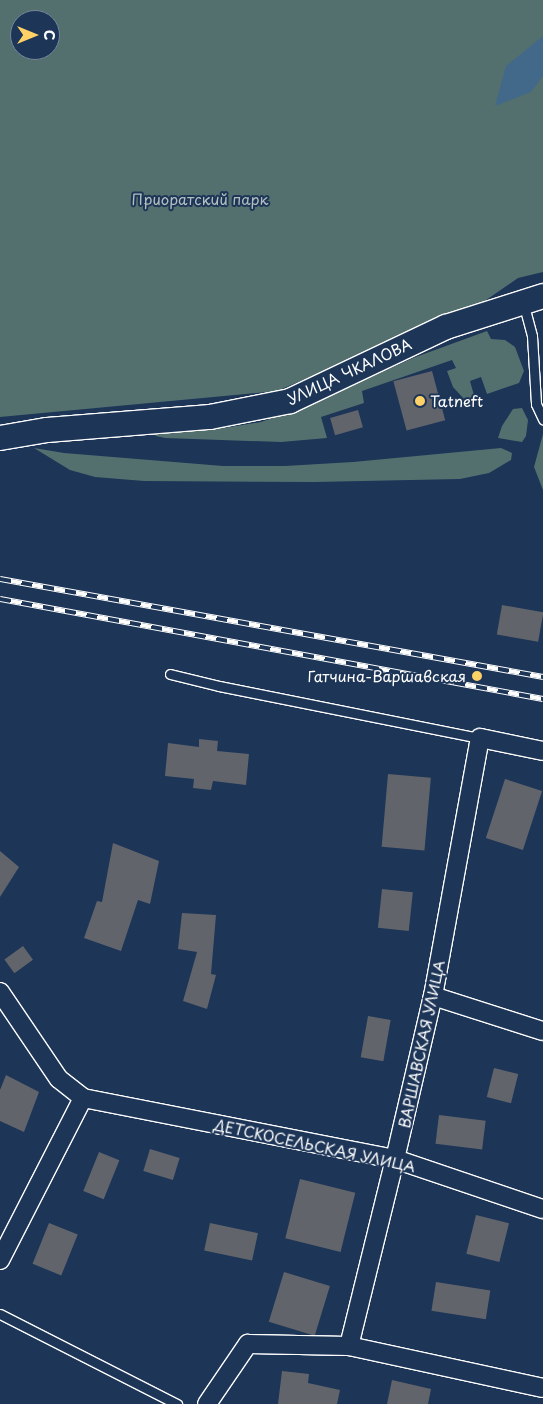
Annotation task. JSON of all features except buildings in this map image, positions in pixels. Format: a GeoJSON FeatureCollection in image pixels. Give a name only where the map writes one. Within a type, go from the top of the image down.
{"type":"FeatureCollection","features":[{"type":"Feature","properties":{"kind":"main road","name":"УЛИЦА ЧКАЛОВА"},"geometry":{"type":"LineString","coordinates":[[0,438],[47,430],[210,417],[290,401],[446,326],[533,298]]}},
{"type":"Feature","properties":{"kind":"street"},"geometry":{"type":"LineString","coordinates":[[480,738],[543,751]]}},
{"type":"Feature","properties":{"kind":"street","name":"ВАРШАВСКАЯ УЛИЦА"},"geometry":{"type":"LineString","coordinates":[[348,1346],[395,1159],[433,996],[480,738]]}},
{"type":"Feature","properties":{"kind":"street"},"geometry":{"type":"LineString","coordinates":[[0,992],[29,1038],[60,1079],[83,1098],[0,1260]]}},
{"type":"Feature","properties":{"kind":"street"},"geometry":{"type":"LineString","coordinates":[[433,996],[543,1031]]}},
{"type":"Feature","properties":{"kind":"street","name":"ДЕТСКОСЕЛЬСКАЯ УЛИЦА"},"geometry":{"type":"LineString","coordinates":[[83,1098],[395,1159],[543,1209]]}},
{"type":"Feature","properties":{"kind":"street"},"geometry":{"type":"LineString","coordinates":[[207,1404],[248,1344],[348,1346],[543,1388]]}},
{"type":"Feature","properties":{"kind":"lane"},"geometry":{"type":"LineString","coordinates":[[533,298],[532,336],[536,404],[543,419]]}},
{"type":"Feature","properties":{"kind":"lane"},"geometry":{"type":"LineString","coordinates":[[170,674],[218,686],[480,738]]}},
{"type":"Feature","properties":{"kind":"lane"},"geometry":{"type":"LineString","coordinates":[[0,1314],[177,1404]]}},
{"type":"Feature","properties":{"kind":"green space","name":"Приоратский парк"},"geometry":{"type":"Polygon","coordinates":[[[0,0],[543,0],[543,272],[518,278],[476,307],[277,391],[0,417],[0,0]]]}},
{"type":"Feature","properties":{"kind":"green space"},"geometry":{"type":"Polygon","coordinates":[[[487,331],[491,339],[505,340],[515,347],[524,371],[519,383],[487,394],[481,377],[470,381],[475,399],[464,399],[453,387],[447,371],[456,368],[452,360],[362,391],[364,403],[321,417],[327,438],[281,442],[165,438],[156,436],[154,433],[224,428],[261,422],[312,404],[413,358],[487,331]]]}},
{"type":"Feature","properties":{"kind":"green space"},"geometry":{"type":"Polygon","coordinates":[[[522,408],[528,420],[526,436],[522,442],[498,438],[502,426],[513,409],[522,408]]]}},
{"type":"Feature","properties":{"kind":"green space"},"geometry":{"type":"Polygon","coordinates":[[[543,434],[543,490],[534,467],[543,434]]]}},
{"type":"Feature","properties":{"kind":"green space"},"geometry":{"type":"Polygon","coordinates":[[[34,448],[64,453],[223,466],[285,466],[353,462],[501,448],[512,453],[511,460],[489,473],[460,479],[314,482],[144,481],[95,477],[70,470],[34,448]]]}},
{"type":"Feature","properties":{"kind":"water"},"geometry":{"type":"Polygon","coordinates":[[[543,36],[543,76],[531,92],[495,106],[506,66],[543,36]]]}},
{"type":"Feature","properties":{"kind":"railway"},"geometry":{"type":"LineString","coordinates":[[0,579],[543,677]]}},
{"type":"Feature","properties":{"kind":"railway"},"geometry":{"type":"LineString","coordinates":[[0,599],[543,699]]}},
{"type":"Feature","properties":{"kind":"place","name":"Tatneft"},"geometry":{"type":"Point","coordinates":[420,401]}},
{"type":"Feature","properties":{"kind":"place","name":"Гатчина-Варшавская"},"geometry":{"type":"Point","coordinates":[477,676]}}]}
